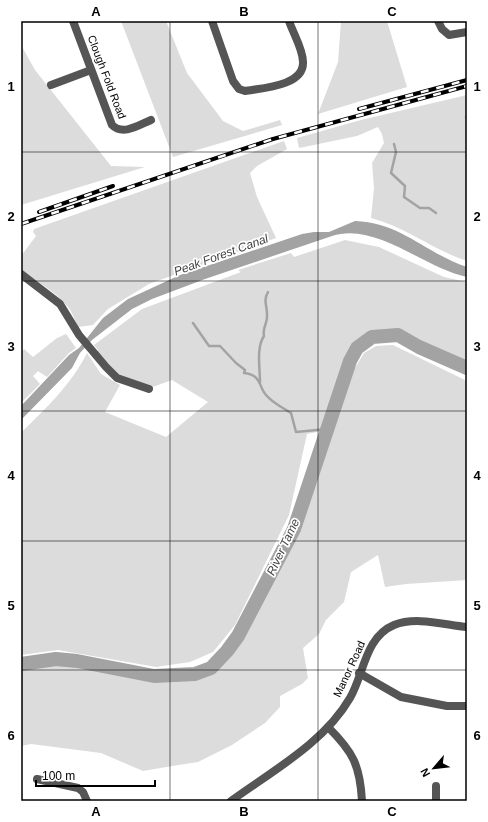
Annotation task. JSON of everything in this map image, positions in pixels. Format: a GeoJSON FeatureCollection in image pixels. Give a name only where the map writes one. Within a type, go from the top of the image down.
{"type":"FeatureCollection","features":[{"type":"Feature","properties":{"kind":"street","name":"Clough Fold Road"},"geometry":{"type":"LineString","coordinates":[[73,21],[115,128],[125,130],[151,120]]}},
{"type":"Feature","properties":{"kind":"street"},"geometry":{"type":"LineString","coordinates":[[212,21],[233,81],[239,89],[245,92],[290,81],[300,72],[303,62],[289,21]]}},
{"type":"Feature","properties":{"kind":"street"},"geometry":{"type":"LineString","coordinates":[[438,21],[442,29],[449,34],[467,32]]}},
{"type":"Feature","properties":{"kind":"street"},"geometry":{"type":"LineString","coordinates":[[51,85],[91,70]]}},
{"type":"Feature","properties":{"kind":"street"},"geometry":{"type":"LineString","coordinates":[[21,274],[60,304],[79,335],[117,378],[149,389]]}},
{"type":"Feature","properties":{"kind":"street","name":"Manor Road"},"geometry":{"type":"LineString","coordinates":[[231,801],[305,748],[328,727],[350,698],[359,673],[375,639],[394,625],[416,621],[467,627]]}},
{"type":"Feature","properties":{"kind":"street"},"geometry":{"type":"LineString","coordinates":[[359,673],[401,697],[447,706],[467,706]]}},
{"type":"Feature","properties":{"kind":"street"},"geometry":{"type":"LineString","coordinates":[[328,727],[344,742],[356,761],[361,785],[362,801]]}},
{"type":"Feature","properties":{"kind":"street"},"geometry":{"type":"LineString","coordinates":[[37,779],[78,788],[83,792],[87,801]]}},
{"type":"Feature","properties":{"kind":"street"},"geometry":{"type":"LineString","coordinates":[[436,786],[436,801]]}},
{"type":"Feature","properties":{"kind":"shaded area"},"geometry":{"type":"Polygon","coordinates":[[[121,21],[166,21],[187,73],[223,121],[243,131],[280,120],[282,125],[173,157],[121,21]]]}},
{"type":"Feature","properties":{"kind":"shaded area"},"geometry":{"type":"Polygon","coordinates":[[[341,21],[387,21],[407,87],[318,114],[338,62],[341,21]]]}},
{"type":"Feature","properties":{"kind":"shaded area"},"geometry":{"type":"Polygon","coordinates":[[[21,45],[35,70],[111,166],[145,167],[21,205],[21,45]]]}},
{"type":"Feature","properties":{"kind":"shaded area"},"geometry":{"type":"Polygon","coordinates":[[[467,95],[467,261],[443,251],[396,227],[371,218],[374,188],[372,163],[384,143],[382,134],[378,127],[357,136],[299,148],[297,138],[361,120],[467,95]]]}},
{"type":"Feature","properties":{"kind":"shaded area"},"geometry":{"type":"Polygon","coordinates":[[[284,141],[287,149],[257,166],[250,173],[257,197],[276,238],[149,284],[108,309],[93,325],[78,327],[70,309],[59,297],[40,283],[21,272],[21,256],[36,236],[33,232],[34,229],[284,141]]]}},
{"type":"Feature","properties":{"kind":"shaded area"},"geometry":{"type":"Polygon","coordinates":[[[355,221],[372,223],[400,233],[438,254],[467,267],[467,277],[434,265],[383,240],[366,235],[349,233],[332,236],[205,279],[152,299],[132,309],[92,340],[80,353],[72,368],[21,420],[21,406],[69,355],[79,348],[103,318],[128,299],[180,275],[302,234],[329,232],[355,221]]]}},
{"type":"Feature","properties":{"kind":"shaded area"},"geometry":{"type":"Polygon","coordinates":[[[345,240],[379,247],[444,277],[467,282],[467,368],[419,347],[398,335],[376,336],[357,348],[350,361],[327,430],[307,434],[289,515],[235,625],[213,652],[190,662],[156,667],[58,650],[21,655],[21,433],[66,386],[81,365],[87,353],[101,374],[120,385],[105,412],[166,437],[208,402],[172,380],[147,389],[117,378],[95,353],[98,350],[94,345],[142,309],[241,272],[238,270],[291,253],[294,257],[345,240]]]}},
{"type":"Feature","properties":{"kind":"shaded area"},"geometry":{"type":"Polygon","coordinates":[[[66,334],[76,348],[69,353],[47,377],[38,371],[33,376],[40,384],[21,403],[21,353],[24,349],[33,357],[57,338],[66,334]]]}},
{"type":"Feature","properties":{"kind":"shaded area"},"geometry":{"type":"Polygon","coordinates":[[[393,345],[467,381],[467,580],[406,584],[385,587],[378,555],[351,572],[344,602],[326,620],[319,634],[303,648],[308,678],[302,684],[280,696],[280,707],[265,723],[232,745],[198,762],[143,771],[101,753],[31,744],[21,746],[21,664],[44,660],[69,660],[152,676],[174,677],[203,672],[223,657],[237,638],[265,589],[278,563],[305,496],[309,499],[352,373],[364,353],[376,346],[393,345]]]}},
{"type":"Feature","properties":{"kind":"waterway"},"geometry":{"type":"LineString","coordinates":[[394,144],[396,152],[391,173],[405,186],[404,197],[420,208],[429,208],[436,213]]}},
{"type":"Feature","properties":{"kind":"waterway"},"geometry":{"type":"LineString","coordinates":[[260,382],[259,352],[267,320],[265,301],[268,292]]}},
{"type":"Feature","properties":{"kind":"waterway"},"geometry":{"type":"LineString","coordinates":[[193,323],[209,346],[220,346],[245,370],[244,373],[250,374],[257,379],[264,393],[269,399],[291,413],[296,432],[327,429]]}},
{"type":"Feature","properties":{"kind":"waterway","name":"River Tame"},"geometry":{"type":"LineString","coordinates":[[21,664],[56,659],[77,661],[154,676],[195,674],[211,668],[227,651],[238,636],[294,529],[350,361],[357,348],[372,337],[398,335],[419,347],[467,368]]}},
{"type":"Feature","properties":{"kind":"railway"},"geometry":{"type":"LineString","coordinates":[[359,109],[467,80]]}},
{"type":"Feature","properties":{"kind":"railway"},"geometry":{"type":"LineString","coordinates":[[21,224],[273,139],[467,86]]}},
{"type":"Feature","properties":{"kind":"railway"},"geometry":{"type":"LineString","coordinates":[[39,212],[113,186]]}},
{"type":"Feature","properties":{"kind":"water label","name":"Peak Forest Canal"},"geometry":{"type":"Point","coordinates":[221,255]}}]}
